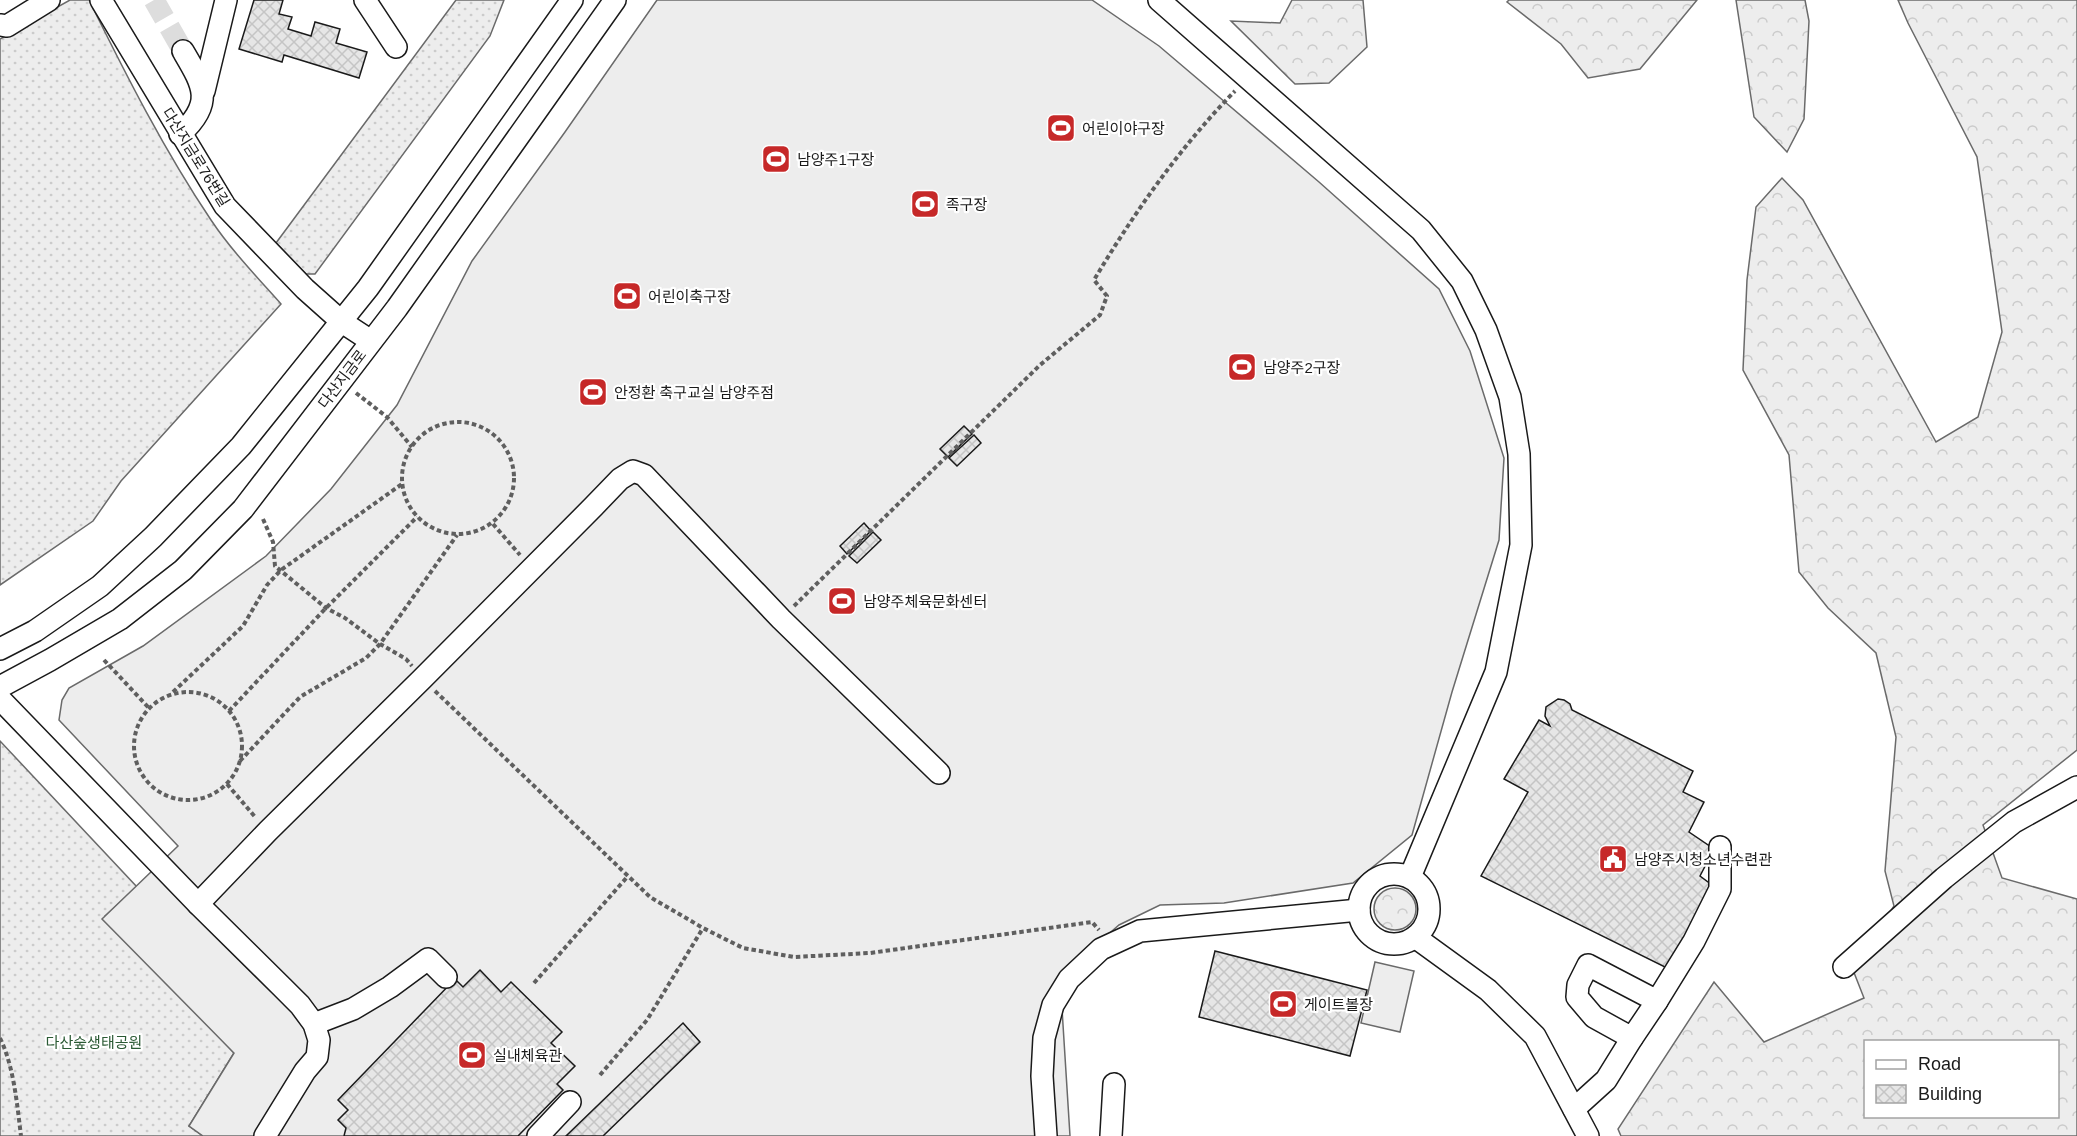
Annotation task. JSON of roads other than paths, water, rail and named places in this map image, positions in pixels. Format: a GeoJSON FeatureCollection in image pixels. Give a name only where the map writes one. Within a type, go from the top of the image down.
{"type":"FeatureCollection","features":[{"type":"Feature","properties":{"kind":"street"},"geometry":{"type":"LineString","coordinates":[[0,25],[7,26],[49,0]]}},
{"type":"Feature","properties":{"kind":"street","name":"다산지금로76번길"},"geometry":{"type":"LineString","coordinates":[[101,0],[225,206],[305,289],[342,322],[371,341]]}},
{"type":"Feature","properties":{"kind":"street"},"geometry":{"type":"LineString","coordinates":[[180,134],[189,126],[200,108],[226,0]]}},
{"type":"Feature","properties":{"kind":"street"},"geometry":{"type":"LineString","coordinates":[[365,0],[396,47]]}},
{"type":"Feature","properties":{"kind":"street"},"geometry":{"type":"LineString","coordinates":[[0,649],[35,631],[100,586],[153,537],[241,446],[368,288],[572,0]]}},
{"type":"Feature","properties":{"kind":"street","name":"다산지금로"},"geometry":{"type":"LineString","coordinates":[[0,687],[120,619],[183,570],[243,509],[397,308],[615,0]]}},
{"type":"Feature","properties":{"kind":"street"},"geometry":{"type":"LineString","coordinates":[[1159,0],[1421,230],[1462,281],[1486,330],[1510,397],[1519,454],[1521,545],[1496,672],[1410,877]]}},
{"type":"Feature","properties":{"kind":"street"},"geometry":{"type":"LineString","coordinates":[[183,51],[204,91]]}},
{"type":"Feature","properties":{"kind":"street"},"geometry":{"type":"LineString","coordinates":[[198,904],[620,479],[633,471],[644,475],[781,619],[939,773]]}},
{"type":"Feature","properties":{"kind":"street"},"geometry":{"type":"LineString","coordinates":[[0,699],[198,904],[283,988],[314,1024],[319,1040],[317,1057],[305,1071],[265,1136]]}},
{"type":"Feature","properties":{"kind":"street"},"geometry":{"type":"LineString","coordinates":[[1845,967],[1944,878],[2014,822],[2077,787]]}},
{"type":"Feature","properties":{"kind":"street"},"geometry":{"type":"LineString","coordinates":[[1574,1109],[1606,1080],[1694,942],[1720,889],[1720,847]]}},
{"type":"Feature","properties":{"kind":"street"},"geometry":{"type":"LineString","coordinates":[[1400,874],[1410,877],[1421,885],[1427,896],[1430,908],[1428,920],[1415,937],[1403,943],[1380,942],[1364,927],[1359,910],[1362,894],[1377,877],[1400,874]]}},
{"type":"Feature","properties":{"kind":"street"},"geometry":{"type":"LineString","coordinates":[[1046,1136],[1042,1076],[1044,1038],[1053,1005],[1069,979],[1101,949],[1140,930],[1359,910]]}},
{"type":"Feature","properties":{"kind":"street"},"geometry":{"type":"LineString","coordinates":[[1415,937],[1488,990],[1535,1036],[1588,1136]]}},
{"type":"Feature","properties":{"kind":"street"},"geometry":{"type":"LineString","coordinates":[[314,1024],[353,1009],[390,987],[428,959],[446,977]]}},
{"type":"Feature","properties":{"kind":"street"},"geometry":{"type":"LineString","coordinates":[[1632,1038],[1594,1017],[1577,998],[1578,986],[1588,965],[1657,1001]]}},
{"type":"Feature","properties":{"kind":"street"},"geometry":{"type":"LineString","coordinates":[[1111,1136],[1114,1084]]}},
{"type":"Feature","properties":{"kind":"street"},"geometry":{"type":"LineString","coordinates":[[538,1136],[570,1102]]}},
{"type":"Feature","properties":{"kind":"tunnel"},"geometry":{"type":"LineString","coordinates":[[154,0],[183,51]]}},
{"type":"Feature","properties":{"kind":"place","name":"어린이야구장"},"geometry":{"type":"Point","coordinates":[1061,128]}},
{"type":"Feature","properties":{"kind":"place","name":"남양주1구장"},"geometry":{"type":"Point","coordinates":[776,159]}},
{"type":"Feature","properties":{"kind":"place","name":"족구장"},"geometry":{"type":"Point","coordinates":[925,204]}},
{"type":"Feature","properties":{"kind":"place","name":"어린이축구장"},"geometry":{"type":"Point","coordinates":[627,296]}},
{"type":"Feature","properties":{"kind":"place","name":"남양주2구장"},"geometry":{"type":"Point","coordinates":[1242,367]}},
{"type":"Feature","properties":{"kind":"place","name":"안정환 축구교실 남양주점"},"geometry":{"type":"Point","coordinates":[593,392]}},
{"type":"Feature","properties":{"kind":"place","name":"남양주체육문화센터"},"geometry":{"type":"Point","coordinates":[842,601]}},
{"type":"Feature","properties":{"kind":"place","name":"남양주시청소년수련관"},"geometry":{"type":"Point","coordinates":[1613,859]}},
{"type":"Feature","properties":{"kind":"place","name":"게이트볼장"},"geometry":{"type":"Point","coordinates":[1283,1004]}},
{"type":"Feature","properties":{"kind":"place","name":"실내체육관"},"geometry":{"type":"Point","coordinates":[472,1055]}},
{"type":"Feature","properties":{"kind":"park label","name":"다산숲생태공원"},"geometry":{"type":"Point","coordinates":[94,1042]}}]}
